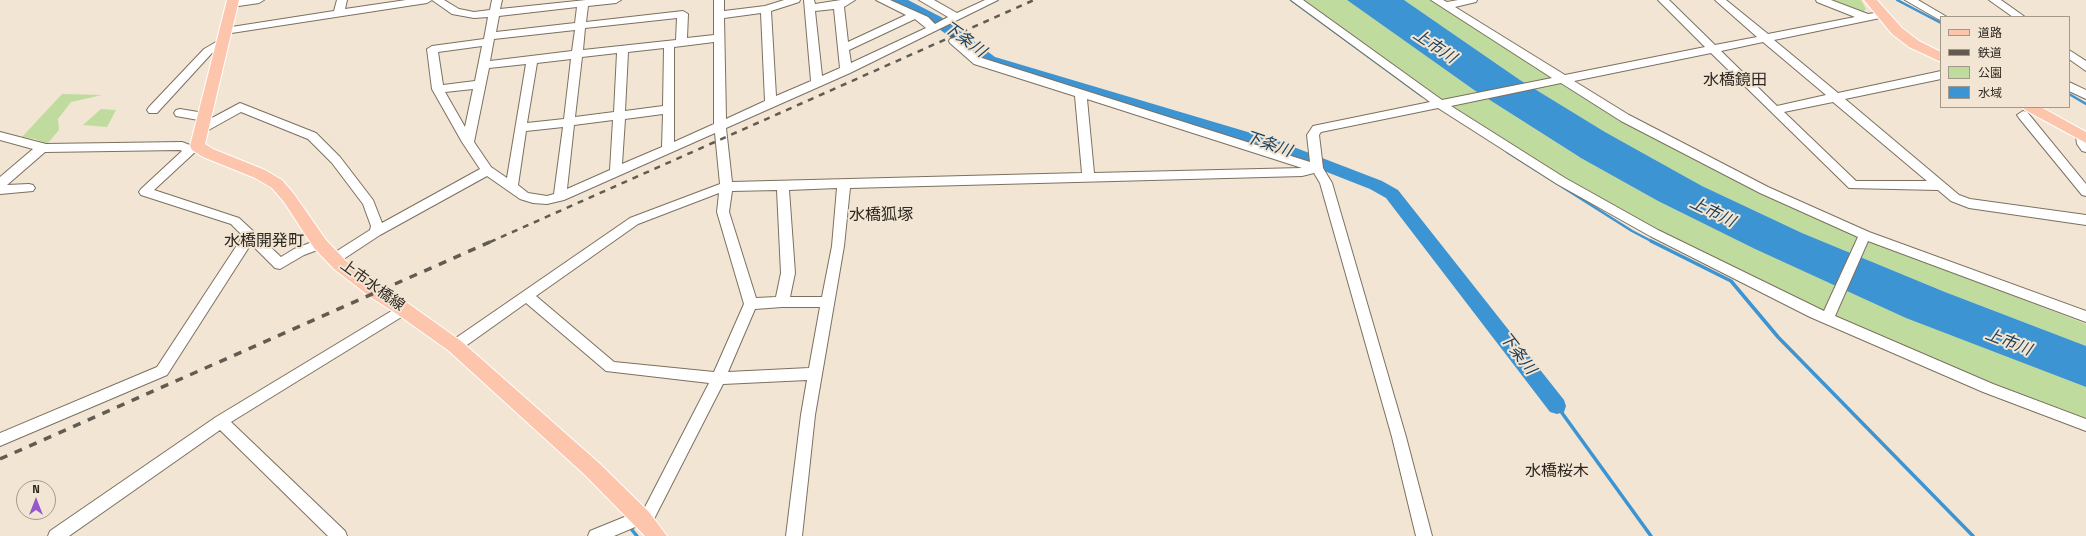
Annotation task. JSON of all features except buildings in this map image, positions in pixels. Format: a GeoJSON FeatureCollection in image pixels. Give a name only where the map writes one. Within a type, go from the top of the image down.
{"type":"FeatureCollection","features":[{"type":"Feature","properties":{"kind":"main road"},"geometry":{"type":"LineString","coordinates":[[1870,0],[1874,16],[1914,44],[1940,57]]}},
{"type":"Feature","properties":{"kind":"main road"},"geometry":{"type":"LineString","coordinates":[[194,148],[203,123],[233,2]]}},
{"type":"Feature","properties":{"kind":"main road"},"geometry":{"type":"LineString","coordinates":[[2027,111],[2085,140]]}},
{"type":"Feature","properties":{"kind":"main road","name":"上市水橋線"},"geometry":{"type":"LineString","coordinates":[[194,148],[260,174],[277,184],[289,198],[320,244],[334,259],[375,292],[404,309],[454,346],[523,406],[642,518],[657,536]]}},
{"type":"Feature","properties":{"kind":"street"},"geometry":{"type":"LineString","coordinates":[[233,2],[259,0]]}},
{"type":"Feature","properties":{"kind":"street"},"geometry":{"type":"LineString","coordinates":[[339,13],[342,0]]}},
{"type":"Feature","properties":{"kind":"street"},"geometry":{"type":"LineString","coordinates":[[152,110],[224,36],[339,13],[427,0]]}},
{"type":"Feature","properties":{"kind":"street"},"geometry":{"type":"LineString","coordinates":[[437,0],[456,12],[474,15],[612,0]]}},
{"type":"Feature","properties":{"kind":"street"},"geometry":{"type":"LineString","coordinates":[[468,142],[486,65],[489,39],[497,0]]}},
{"type":"Feature","properties":{"kind":"street"},"geometry":{"type":"LineString","coordinates":[[596,536],[649,514],[672,474],[718,378],[751,304],[748,290],[724,220],[723,212],[726,187],[720,125],[719,0]]}},
{"type":"Feature","properties":{"kind":"street"},"geometry":{"type":"LineString","coordinates":[[720,15],[766,9],[795,0]]}},
{"type":"Feature","properties":{"kind":"street"},"geometry":{"type":"LineString","coordinates":[[817,82],[810,4],[839,5],[850,0]]}},
{"type":"Feature","properties":{"kind":"street"},"geometry":{"type":"LineString","coordinates":[[881,0],[924,19],[936,27]]}},
{"type":"Feature","properties":{"kind":"street"},"geometry":{"type":"LineString","coordinates":[[924,0],[937,5],[953,18]]}},
{"type":"Feature","properties":{"kind":"street"},"geometry":{"type":"LineString","coordinates":[[937,5],[949,0]]}},
{"type":"Feature","properties":{"kind":"street"},"geometry":{"type":"LineString","coordinates":[[681,42],[682,14],[581,26],[432,49],[438,89],[468,142],[487,170],[511,188],[533,199],[547,200],[560,197],[616,170],[846,70],[993,0]]}},
{"type":"Feature","properties":{"kind":"street"},"geometry":{"type":"LineString","coordinates":[[1296,0],[1440,103],[1560,181],[1640,226],[1776,295],[1827,318],[1988,388],[2086,425]]}},
{"type":"Feature","properties":{"kind":"street"},"geometry":{"type":"LineString","coordinates":[[1440,3],[1472,0]]}},
{"type":"Feature","properties":{"kind":"street"},"geometry":{"type":"LineString","coordinates":[[1663,0],[1852,185],[1939,186]]}},
{"type":"Feature","properties":{"kind":"street"},"geometry":{"type":"LineString","coordinates":[[1720,0],[1955,198],[1969,203],[2086,220]]}},
{"type":"Feature","properties":{"kind":"street"},"geometry":{"type":"LineString","coordinates":[[1821,0],[1874,16]]}},
{"type":"Feature","properties":{"kind":"street"},"geometry":{"type":"LineString","coordinates":[[1910,0],[1940,16]]}},
{"type":"Feature","properties":{"kind":"street"},"geometry":{"type":"LineString","coordinates":[[1994,0],[2018,16]]}},
{"type":"Feature","properties":{"kind":"street"},"geometry":{"type":"LineString","coordinates":[[1440,3],[1558,80],[1624,118],[1764,190],[1865,235],[2086,317]]}},
{"type":"Feature","properties":{"kind":"street"},"geometry":{"type":"LineString","coordinates":[[560,197],[583,4]]}},
{"type":"Feature","properties":{"kind":"street"},"geometry":{"type":"LineString","coordinates":[[839,5],[846,70]]}},
{"type":"Feature","properties":{"kind":"street"},"geometry":{"type":"LineString","coordinates":[[766,9],[771,103]]}},
{"type":"Feature","properties":{"kind":"street"},"geometry":{"type":"LineString","coordinates":[[844,48],[915,15]]}},
{"type":"Feature","properties":{"kind":"street"},"geometry":{"type":"LineString","coordinates":[[1424,536],[1399,437],[1330,196],[1326,183],[1317,168],[1313,135],[1317,129],[1764,37],[1874,16]]}},
{"type":"Feature","properties":{"kind":"street"},"geometry":{"type":"LineString","coordinates":[[486,65],[720,38]]}},
{"type":"Feature","properties":{"kind":"street"},"geometry":{"type":"LineString","coordinates":[[954,41],[978,61],[1317,168]]}},
{"type":"Feature","properties":{"kind":"street"},"geometry":{"type":"LineString","coordinates":[[668,148],[669,44]]}},
{"type":"Feature","properties":{"kind":"street"},"geometry":{"type":"LineString","coordinates":[[616,170],[623,49]]}},
{"type":"Feature","properties":{"kind":"street"},"geometry":{"type":"LineString","coordinates":[[2070,55],[2086,67]]}},
{"type":"Feature","properties":{"kind":"street"},"geometry":{"type":"LineString","coordinates":[[511,188],[532,60]]}},
{"type":"Feature","properties":{"kind":"street"},"geometry":{"type":"LineString","coordinates":[[1775,110],[1940,75]]}},
{"type":"Feature","properties":{"kind":"street"},"geometry":{"type":"LineString","coordinates":[[438,89],[481,84]]}},
{"type":"Feature","properties":{"kind":"street"},"geometry":{"type":"LineString","coordinates":[[2070,87],[2086,95]]}},
{"type":"Feature","properties":{"kind":"street"},"geometry":{"type":"LineString","coordinates":[[1081,94],[1088,177]]}},
{"type":"Feature","properties":{"kind":"street"},"geometry":{"type":"LineString","coordinates":[[180,114],[203,123],[240,107],[312,136],[336,160],[369,203],[376,226],[376,232]]}},
{"type":"Feature","properties":{"kind":"street"},"geometry":{"type":"LineString","coordinates":[[522,128],[668,109]]}},
{"type":"Feature","properties":{"kind":"street"},"geometry":{"type":"LineString","coordinates":[[2027,111],[2086,192]]}},
{"type":"Feature","properties":{"kind":"street"},"geometry":{"type":"LineString","coordinates":[[2,139],[43,147],[70,149],[182,146],[194,148]]}},
{"type":"Feature","properties":{"kind":"street"},"geometry":{"type":"LineString","coordinates":[[0,184],[43,147]]}},
{"type":"Feature","properties":{"kind":"street"},"geometry":{"type":"LineString","coordinates":[[194,148],[145,192],[235,221],[280,264],[298,252],[320,244]]}},
{"type":"Feature","properties":{"kind":"street"},"geometry":{"type":"LineString","coordinates":[[454,346],[634,221],[726,187],[1302,172],[1317,168]]}},
{"type":"Feature","properties":{"kind":"street"},"geometry":{"type":"LineString","coordinates":[[334,259],[376,232],[487,170]]}},
{"type":"Feature","properties":{"kind":"street"},"geometry":{"type":"LineString","coordinates":[[794,536],[808,415],[838,246],[844,184]]}},
{"type":"Feature","properties":{"kind":"street"},"geometry":{"type":"LineString","coordinates":[[782,302],[788,273],[783,186]]}},
{"type":"Feature","properties":{"kind":"street"},"geometry":{"type":"LineString","coordinates":[[0,190],[29,188]]}},
{"type":"Feature","properties":{"kind":"street"},"geometry":{"type":"LineString","coordinates":[[0,440],[162,371],[250,235]]}},
{"type":"Feature","properties":{"kind":"street"},"geometry":{"type":"LineString","coordinates":[[1827,318],[1865,235]]}},
{"type":"Feature","properties":{"kind":"street"},"geometry":{"type":"LineString","coordinates":[[527,296],[611,367],[718,378],[816,374]]}},
{"type":"Feature","properties":{"kind":"street"},"geometry":{"type":"LineString","coordinates":[[751,304],[828,302]]}},
{"type":"Feature","properties":{"kind":"street"},"geometry":{"type":"LineString","coordinates":[[56,536],[221,421],[404,309]]}},
{"type":"Feature","properties":{"kind":"street"},"geometry":{"type":"LineString","coordinates":[[221,421],[234,436],[339,536]]}},
{"type":"Feature","properties":{"kind":"green space"},"geometry":{"type":"Polygon","coordinates":[[[1302,0],[1347,0],[1474,90],[1576,155],[1656,200],[1755,249],[1903,316],[2086,387],[2086,419],[1994,385],[1861,329],[1646,226],[1572,186],[1456,110],[1302,0]]]}},
{"type":"Feature","properties":{"kind":"green space"},"geometry":{"type":"Polygon","coordinates":[[[1404,0],[1431,0],[1567,88],[1643,131],[1856,235],[2086,324],[2086,346],[1945,292],[1802,233],[1702,186],[1605,132],[1520,80],[1404,0]]]}},
{"type":"Feature","properties":{"kind":"green space"},"geometry":{"type":"Polygon","coordinates":[[[1826,0],[1861,0],[1866,9],[1862,13],[1826,0]]]}},
{"type":"Feature","properties":{"kind":"green space"},"geometry":{"type":"Polygon","coordinates":[[[62,94],[102,95],[71,102],[58,119],[59,130],[47,144],[35,139],[22,137],[62,94]]]}},
{"type":"Feature","properties":{"kind":"green space"},"geometry":{"type":"Polygon","coordinates":[[[101,109],[116,110],[107,127],[83,125],[101,109]]]}},
{"type":"Feature","properties":{"kind":"water","name":"上市川"},"geometry":{"type":"Polygon","coordinates":[[[1347,0],[1404,0],[1520,80],[1605,132],[1702,186],[1802,233],[1945,292],[2086,346],[2086,387],[1906,318],[1755,249],[1658,201],[1581,158],[1474,90],[1347,0]]]}},
{"type":"Feature","properties":{"kind":"waterway","name":"下条川"},"geometry":{"type":"LineString","coordinates":[[897,0],[936,20],[990,60],[1273,145],[1376,185],[1392,194],[1557,406]]}},
{"type":"Feature","properties":{"kind":"waterway"},"geometry":{"type":"LineString","coordinates":[[1291,0],[1422,96]]}},
{"type":"Feature","properties":{"kind":"waterway"},"geometry":{"type":"LineString","coordinates":[[1897,0],[1940,22]]}},
{"type":"Feature","properties":{"kind":"waterway"},"geometry":{"type":"LineString","coordinates":[[2070,95],[2086,104]]}},
{"type":"Feature","properties":{"kind":"waterway"},"geometry":{"type":"LineString","coordinates":[[1507,152],[1632,231],[1653,242]]}},
{"type":"Feature","properties":{"kind":"waterway"},"geometry":{"type":"LineString","coordinates":[[1653,242],[1731,281],[1778,337],[1973,536]]}},
{"type":"Feature","properties":{"kind":"waterway"},"geometry":{"type":"LineString","coordinates":[[1557,406],[1651,536]]}},
{"type":"Feature","properties":{"kind":"waterway"},"geometry":{"type":"LineString","coordinates":[[632,530],[637,536]]}},
{"type":"Feature","properties":{"kind":"railway"},"geometry":{"type":"LineString","coordinates":[[490,242],[1034,0]]}},
{"type":"Feature","properties":{"kind":"railway"},"geometry":{"type":"LineString","coordinates":[[0,459],[492,241]]}},
{"type":"Feature","properties":{"kind":"district","name":"水橋鏡田"},"geometry":{"type":"Point","coordinates":[1735,81]}},
{"type":"Feature","properties":{"kind":"district","name":"水橋狐塚"},"geometry":{"type":"Point","coordinates":[881,216]}},
{"type":"Feature","properties":{"kind":"district","name":"水橋開発町"},"geometry":{"type":"Point","coordinates":[264,242]}},
{"type":"Feature","properties":{"kind":"district","name":"水橋桜木"},"geometry":{"type":"Point","coordinates":[1557,472]}}]}
